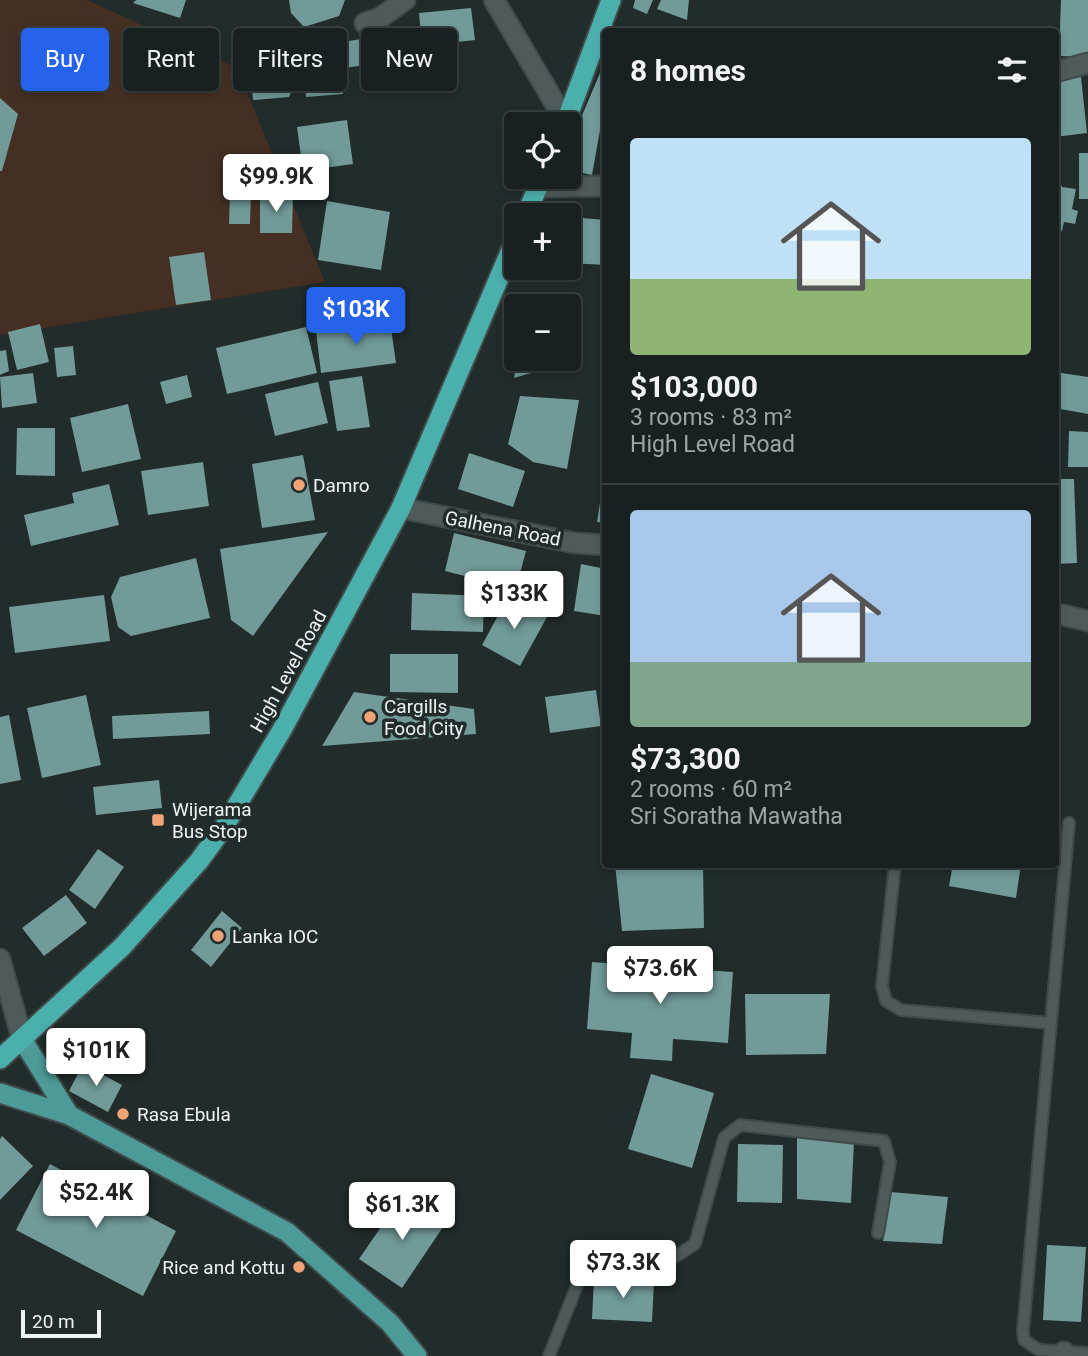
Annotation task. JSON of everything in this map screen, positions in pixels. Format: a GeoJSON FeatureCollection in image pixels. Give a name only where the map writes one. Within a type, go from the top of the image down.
{"type":"FeatureCollection","features":[{"type":"Feature","properties":{"kind":"highway"},"geometry":{"type":"LineString","coordinates":[[570,112],[611,0]]}},
{"type":"Feature","properties":{"kind":"highway","name":"High Level Road"},"geometry":{"type":"LineString","coordinates":[[0,1059],[122,947],[199,861],[224,827],[284,728],[401,508],[504,266]]}},
{"type":"Feature","properties":{"kind":"main road"},"geometry":{"type":"LineString","coordinates":[[22,1039],[69,1115]]}},
{"type":"Feature","properties":{"kind":"main road"},"geometry":{"type":"LineString","coordinates":[[0,1093],[69,1115],[287,1232],[390,1323],[417,1356]]}},
{"type":"Feature","properties":{"kind":"street"},"geometry":{"type":"LineString","coordinates":[[365,23],[380,18],[405,0]]}},
{"type":"Feature","properties":{"kind":"street"},"geometry":{"type":"LineString","coordinates":[[494,0],[560,112]]}},
{"type":"Feature","properties":{"kind":"street"},"geometry":{"type":"LineString","coordinates":[[1059,71],[1088,63]]}},
{"type":"Feature","properties":{"kind":"street"},"geometry":{"type":"LineString","coordinates":[[581,184],[602,186]]}},
{"type":"Feature","properties":{"kind":"street","name":"Galhena Road"},"geometry":{"type":"LineString","coordinates":[[401,508],[575,543],[602,545]]}},
{"type":"Feature","properties":{"kind":"street"},"geometry":{"type":"LineString","coordinates":[[1059,613],[1088,621]]}},
{"type":"Feature","properties":{"kind":"street"},"geometry":{"type":"LineString","coordinates":[[0,958],[22,1039]]}},
{"type":"Feature","properties":{"kind":"lane"},"geometry":{"type":"LineString","coordinates":[[1069,823],[1023,1331],[1024,1340],[1039,1350],[1064,1354],[1088,1353]]}},
{"type":"Feature","properties":{"kind":"lane"},"geometry":{"type":"LineString","coordinates":[[895,868],[882,986],[886,1001],[901,1010],[1050,1023]]}},
{"type":"Feature","properties":{"kind":"lane"},"geometry":{"type":"LineString","coordinates":[[549,1356],[584,1268],[599,1260],[675,1257],[695,1244],[724,1138],[740,1125],[884,1140],[890,1162],[878,1233]]}},
{"type":"Feature","properties":{"kind":"shaded area"},"geometry":{"type":"Polygon","coordinates":[[[0,0],[87,0],[149,28],[123,28],[123,91],[219,91],[219,60],[233,66],[233,91],[246,91],[325,282],[0,335],[0,0]]]}},
{"type":"Feature","properties":{"kind":"building"},"geometry":{"type":"Polygon","coordinates":[[[136,0],[186,0],[180,18],[133,3],[136,0]]]}},
{"type":"Feature","properties":{"kind":"building"},"geometry":{"type":"Polygon","coordinates":[[[289,0],[345,0],[339,16],[304,27],[291,13],[289,0]]]}},
{"type":"Feature","properties":{"kind":"building"},"geometry":{"type":"Polygon","coordinates":[[[635,0],[653,0],[647,14],[633,8],[635,0]]]}},
{"type":"Feature","properties":{"kind":"building"},"geometry":{"type":"Polygon","coordinates":[[[661,0],[689,0],[687,20],[657,9],[661,0]]]}},
{"type":"Feature","properties":{"kind":"building"},"geometry":{"type":"Polygon","coordinates":[[[1061,0],[1088,0],[1088,57],[1059,56],[1061,0]]]}},
{"type":"Feature","properties":{"kind":"building"},"geometry":{"type":"Polygon","coordinates":[[[471,8],[475,40],[457,42],[457,28],[420,28],[419,13],[471,8]]]}},
{"type":"Feature","properties":{"kind":"building"},"geometry":{"type":"Polygon","coordinates":[[[361,39],[361,66],[347,68],[347,41],[361,39]]]}},
{"type":"Feature","properties":{"kind":"building"},"geometry":{"type":"Polygon","coordinates":[[[602,68],[602,119],[592,175],[581,173],[581,118],[602,68]]]}},
{"type":"Feature","properties":{"kind":"building"},"geometry":{"type":"Polygon","coordinates":[[[1081,77],[1087,133],[1059,136],[1059,80],[1081,77]]]}},
{"type":"Feature","properties":{"kind":"building"},"geometry":{"type":"Polygon","coordinates":[[[252,91],[292,91],[289,97],[253,100],[252,91]]]}},
{"type":"Feature","properties":{"kind":"building"},"geometry":{"type":"Polygon","coordinates":[[[305,91],[343,91],[343,94],[306,97],[305,91]]]}},
{"type":"Feature","properties":{"kind":"building"},"geometry":{"type":"Polygon","coordinates":[[[0,98],[18,114],[2,171],[0,171],[0,98]]]}},
{"type":"Feature","properties":{"kind":"building"},"geometry":{"type":"Polygon","coordinates":[[[347,120],[353,164],[303,171],[297,127],[347,120]]]}},
{"type":"Feature","properties":{"kind":"building"},"geometry":{"type":"Polygon","coordinates":[[[1079,153],[1088,153],[1088,199],[1079,199],[1079,153]]]}},
{"type":"Feature","properties":{"kind":"building"},"geometry":{"type":"Polygon","coordinates":[[[1059,179],[1062,187],[1076,189],[1072,209],[1078,211],[1075,224],[1064,222],[1062,231],[1059,232],[1059,179]]]}},
{"type":"Feature","properties":{"kind":"building"},"geometry":{"type":"Polygon","coordinates":[[[230,191],[251,191],[250,224],[229,224],[230,191]]]}},
{"type":"Feature","properties":{"kind":"building"},"geometry":{"type":"Polygon","coordinates":[[[260,195],[293,195],[292,233],[260,233],[260,195]]]}},
{"type":"Feature","properties":{"kind":"building"},"geometry":{"type":"Polygon","coordinates":[[[327,201],[390,212],[381,270],[318,260],[327,201]]]}},
{"type":"Feature","properties":{"kind":"building"},"geometry":{"type":"Polygon","coordinates":[[[581,218],[602,220],[602,265],[581,264],[581,218]]]}},
{"type":"Feature","properties":{"kind":"building"},"geometry":{"type":"Polygon","coordinates":[[[204,252],[211,300],[176,305],[169,257],[204,252]]]}},
{"type":"Feature","properties":{"kind":"building"},"geometry":{"type":"Polygon","coordinates":[[[390,321],[396,363],[321,373],[316,331],[390,321]]]}},
{"type":"Feature","properties":{"kind":"building"},"geometry":{"type":"Polygon","coordinates":[[[40,324],[49,362],[17,370],[8,332],[40,324]]]}},
{"type":"Feature","properties":{"kind":"building"},"geometry":{"type":"Polygon","coordinates":[[[306,327],[317,373],[227,394],[216,348],[306,327]]]}},
{"type":"Feature","properties":{"kind":"building"},"geometry":{"type":"Polygon","coordinates":[[[73,346],[76,375],[57,377],[54,348],[73,346]]]}},
{"type":"Feature","properties":{"kind":"building"},"geometry":{"type":"Polygon","coordinates":[[[6,350],[9,371],[0,375],[0,351],[6,350]]]}},
{"type":"Feature","properties":{"kind":"building"},"geometry":{"type":"Polygon","coordinates":[[[515,371],[538,371],[514,378],[515,371]]]}},
{"type":"Feature","properties":{"kind":"building"},"geometry":{"type":"Polygon","coordinates":[[[33,373],[37,403],[2,408],[0,377],[33,373]]]}},
{"type":"Feature","properties":{"kind":"building"},"geometry":{"type":"Polygon","coordinates":[[[1059,373],[1088,377],[1088,414],[1059,409],[1059,373]]]}},
{"type":"Feature","properties":{"kind":"building"},"geometry":{"type":"Polygon","coordinates":[[[187,375],[192,397],[166,404],[160,382],[187,375]]]}},
{"type":"Feature","properties":{"kind":"building"},"geometry":{"type":"Polygon","coordinates":[[[362,376],[370,427],[337,431],[329,381],[362,376]]]}},
{"type":"Feature","properties":{"kind":"building"},"geometry":{"type":"Polygon","coordinates":[[[318,382],[328,423],[275,436],[265,394],[318,382]]]}},
{"type":"Feature","properties":{"kind":"building"},"geometry":{"type":"Polygon","coordinates":[[[520,396],[579,400],[567,469],[533,462],[508,444],[520,396]]]}},
{"type":"Feature","properties":{"kind":"building"},"geometry":{"type":"Polygon","coordinates":[[[128,404],[141,459],[82,472],[70,418],[128,404]]]}},
{"type":"Feature","properties":{"kind":"building"},"geometry":{"type":"Polygon","coordinates":[[[17,428],[55,428],[55,476],[16,475],[17,428]]]}},
{"type":"Feature","properties":{"kind":"building"},"geometry":{"type":"Polygon","coordinates":[[[1069,431],[1088,432],[1088,467],[1068,467],[1069,431]]]}},
{"type":"Feature","properties":{"kind":"building"},"geometry":{"type":"Polygon","coordinates":[[[469,453],[525,471],[513,507],[458,489],[469,453]]]}},
{"type":"Feature","properties":{"kind":"building"},"geometry":{"type":"Polygon","coordinates":[[[303,455],[315,520],[262,528],[252,464],[303,455]]]}},
{"type":"Feature","properties":{"kind":"building"},"geometry":{"type":"Polygon","coordinates":[[[203,462],[209,506],[148,515],[141,471],[203,462]]]}},
{"type":"Feature","properties":{"kind":"building"},"geometry":{"type":"Polygon","coordinates":[[[1059,479],[1074,479],[1077,563],[1059,564],[1059,479]]]}},
{"type":"Feature","properties":{"kind":"building"},"geometry":{"type":"Polygon","coordinates":[[[109,484],[119,525],[31,546],[24,515],[74,503],[72,493],[109,484]]]}},
{"type":"Feature","properties":{"kind":"building"},"geometry":{"type":"Polygon","coordinates":[[[602,490],[602,523],[597,522],[602,490]]]}},
{"type":"Feature","properties":{"kind":"building"},"geometry":{"type":"Polygon","coordinates":[[[328,532],[253,636],[231,620],[220,549],[328,532]]]}},
{"type":"Feature","properties":{"kind":"building"},"geometry":{"type":"Polygon","coordinates":[[[454,533],[526,551],[516,589],[445,571],[454,533]]]}},
{"type":"Feature","properties":{"kind":"building"},"geometry":{"type":"Polygon","coordinates":[[[196,558],[210,618],[131,636],[118,627],[111,597],[120,577],[196,558]]]}},
{"type":"Feature","properties":{"kind":"building"},"geometry":{"type":"Polygon","coordinates":[[[581,564],[602,568],[602,615],[574,611],[581,564]]]}},
{"type":"Feature","properties":{"kind":"building"},"geometry":{"type":"Polygon","coordinates":[[[412,593],[484,596],[483,632],[411,630],[412,593]]]}},
{"type":"Feature","properties":{"kind":"building"},"geometry":{"type":"Polygon","coordinates":[[[104,595],[110,641],[15,653],[9,607],[104,595]]]}},
{"type":"Feature","properties":{"kind":"building"},"geometry":{"type":"Polygon","coordinates":[[[508,597],[547,617],[520,666],[482,645],[508,597]]]}},
{"type":"Feature","properties":{"kind":"building"},"geometry":{"type":"Polygon","coordinates":[[[390,654],[458,654],[458,693],[390,692],[390,654]]]}},
{"type":"Feature","properties":{"kind":"building"},"geometry":{"type":"Polygon","coordinates":[[[1059,656],[1061,713],[1059,713],[1059,656]]]}},
{"type":"Feature","properties":{"kind":"building"},"geometry":{"type":"Polygon","coordinates":[[[596,690],[601,726],[550,733],[545,697],[596,690]]]}},
{"type":"Feature","properties":{"kind":"building"},"geometry":{"type":"Polygon","coordinates":[[[354,692],[474,709],[476,734],[322,746],[354,692]]]}},
{"type":"Feature","properties":{"kind":"building"},"geometry":{"type":"Polygon","coordinates":[[[86,695],[101,765],[42,778],[27,708],[86,695]]]}},
{"type":"Feature","properties":{"kind":"building"},"geometry":{"type":"Polygon","coordinates":[[[209,711],[210,734],[113,739],[112,716],[209,711]]]}},
{"type":"Feature","properties":{"kind":"building"},"geometry":{"type":"Polygon","coordinates":[[[9,715],[21,780],[0,784],[0,717],[9,715]]]}},
{"type":"Feature","properties":{"kind":"building"},"geometry":{"type":"Polygon","coordinates":[[[159,780],[162,808],[96,815],[93,787],[159,780]]]}},
{"type":"Feature","properties":{"kind":"building"},"geometry":{"type":"Polygon","coordinates":[[[98,849],[124,867],[95,909],[69,890],[98,849]]]}},
{"type":"Feature","properties":{"kind":"building"},"geometry":{"type":"Polygon","coordinates":[[[615,868],[703,868],[704,928],[622,931],[615,868]]]}},
{"type":"Feature","properties":{"kind":"building"},"geometry":{"type":"Polygon","coordinates":[[[952,868],[1020,868],[1016,898],[949,886],[952,868]]]}},
{"type":"Feature","properties":{"kind":"building"},"geometry":{"type":"Polygon","coordinates":[[[66,895],[87,923],[44,956],[22,928],[66,895]]]}},
{"type":"Feature","properties":{"kind":"building"},"geometry":{"type":"Polygon","coordinates":[[[222,911],[242,928],[211,967],[191,950],[222,911]]]}},
{"type":"Feature","properties":{"kind":"building"},"geometry":{"type":"Polygon","coordinates":[[[592,962],[733,972],[728,1043],[673,1039],[672,1061],[630,1058],[632,1033],[587,1029],[592,962]]]}},
{"type":"Feature","properties":{"kind":"building"},"geometry":{"type":"Polygon","coordinates":[[[745,994],[830,994],[826,1054],[746,1055],[745,994]]]}},
{"type":"Feature","properties":{"kind":"building"},"geometry":{"type":"Polygon","coordinates":[[[83,1064],[122,1085],[108,1112],[69,1091],[83,1064]]]}},
{"type":"Feature","properties":{"kind":"building"},"geometry":{"type":"Polygon","coordinates":[[[651,1074],[714,1093],[692,1168],[628,1149],[651,1074]]]}},
{"type":"Feature","properties":{"kind":"building"},"geometry":{"type":"Polygon","coordinates":[[[2,1136],[33,1166],[0,1200],[0,1139],[2,1136]]]}},
{"type":"Feature","properties":{"kind":"building"},"geometry":{"type":"Polygon","coordinates":[[[797,1136],[854,1142],[851,1203],[797,1199],[797,1136]]]}},
{"type":"Feature","properties":{"kind":"building"},"geometry":{"type":"Polygon","coordinates":[[[738,1144],[783,1145],[782,1203],[737,1202],[738,1144]]]}},
{"type":"Feature","properties":{"kind":"building"},"geometry":{"type":"Polygon","coordinates":[[[50,1164],[176,1231],[143,1296],[16,1230],[50,1164]]]}},
{"type":"Feature","properties":{"kind":"building"},"geometry":{"type":"Polygon","coordinates":[[[891,1192],[948,1197],[942,1244],[883,1241],[891,1192]]]}},
{"type":"Feature","properties":{"kind":"building"},"geometry":{"type":"Polygon","coordinates":[[[403,1195],[445,1224],[402,1288],[359,1259],[403,1195]]]}},
{"type":"Feature","properties":{"kind":"building"},"geometry":{"type":"Polygon","coordinates":[[[1047,1245],[1086,1247],[1081,1322],[1043,1320],[1047,1245]]]}},
{"type":"Feature","properties":{"kind":"building"},"geometry":{"type":"Polygon","coordinates":[[[594,1278],[654,1281],[652,1322],[592,1319],[594,1278]]]}},
{"type":"Feature","properties":{"kind":"place","name":"Damro"},"geometry":{"type":"Point","coordinates":[299,485]}},
{"type":"Feature","properties":{"kind":"place","name":"Cargills Food City"},"geometry":{"type":"Point","coordinates":[370,717]}},
{"type":"Feature","properties":{"kind":"place","name":"Wijerama Bus Stop"},"geometry":{"type":"Point","coordinates":[158,820]}},
{"type":"Feature","properties":{"kind":"place","name":"Lanka IOC"},"geometry":{"type":"Point","coordinates":[218,936]}},
{"type":"Feature","properties":{"kind":"place","name":"Rasa Ebula"},"geometry":{"type":"Point","coordinates":[123,1114]}},
{"type":"Feature","properties":{"kind":"place","name":"Rice and Kottu"},"geometry":{"type":"Point","coordinates":[299,1267]}}]}
